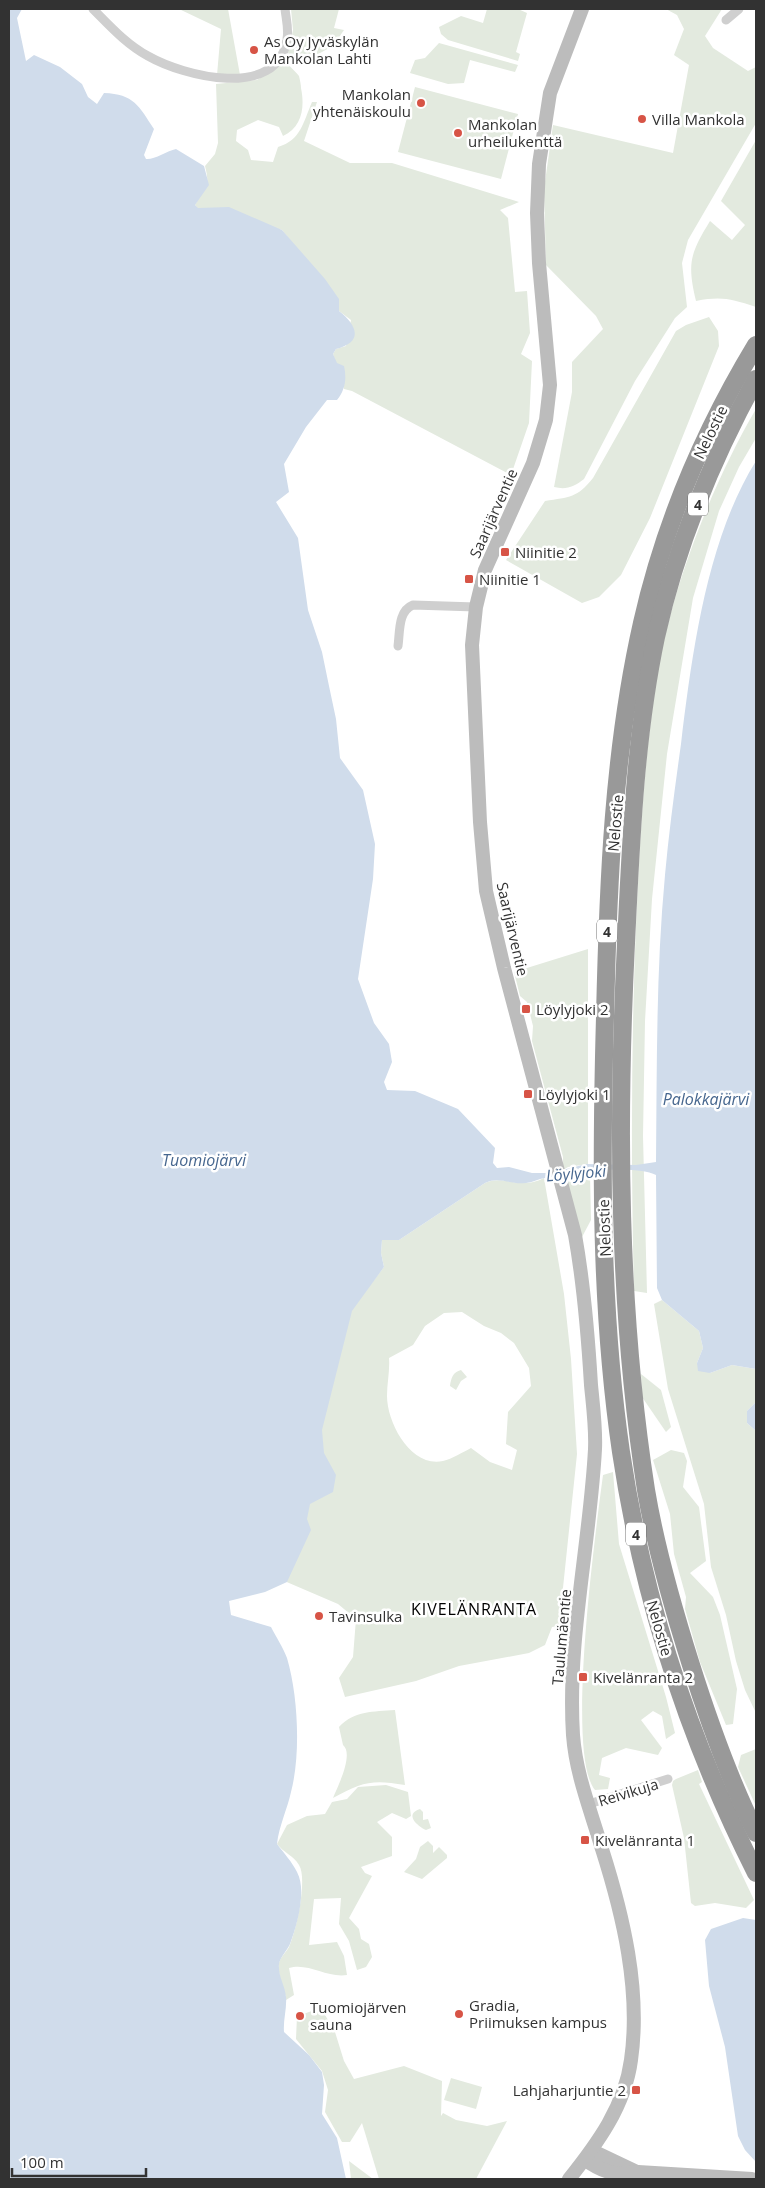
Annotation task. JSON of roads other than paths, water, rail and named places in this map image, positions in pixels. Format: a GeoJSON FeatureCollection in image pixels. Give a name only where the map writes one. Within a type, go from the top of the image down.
{"type":"FeatureCollection","features":[{"type":"Feature","properties":{"kind":"highway","name":"Nelostie"},"geometry":{"type":"LineString","coordinates":[[756,345],[716,417],[678,505],[649,596],[633,667],[622,738],[607,928],[603,1158],[609,1340],[622,1452],[632,1516],[652,1602],[689,1721],[710,1773],[756,1872]]}},
{"type":"Feature","properties":{"kind":"highway","name":"Nelostie"},"geometry":{"type":"LineString","coordinates":[[756,378],[718,453],[690,524],[656,636],[644,705],[634,808],[625,947],[622,1014],[621,1160],[628,1338],[647,1493],[660,1559],[676,1618],[706,1713],[738,1794],[756,1833]]}},
{"type":"Feature","properties":{"kind":"main road","name":"Saarijärventie"},"geometry":{"type":"LineString","coordinates":[[554,1155],[503,964],[486,891],[480,822],[472,645],[480,588],[492,551],[533,463],[546,420],[550,386],[539,263],[537,213],[539,164],[550,93],[582,9]]}},
{"type":"Feature","properties":{"kind":"main road","name":"Taulumäentie"},"geometry":{"type":"LineString","coordinates":[[554,1155],[581,1269],[596,1445],[572,1689],[574,1737],[583,1789],[617,1902],[629,1966],[633,2027],[631,2061],[623,2094],[592,2157],[578,2179]]}},
{"type":"Feature","properties":{"kind":"main road","name":"Taulumäentie"},"geometry":{"type":"LineString","coordinates":[[569,2179],[592,2157]]}},
{"type":"Feature","properties":{"kind":"main road"},"geometry":{"type":"LineString","coordinates":[[592,2157],[603,2172],[620,2175],[638,2172],[672,2177],[752,2179]]}},
{"type":"Feature","properties":{"kind":"street"},"geometry":{"type":"LineString","coordinates":[[93,9],[127,42],[156,61],[186,72],[241,79],[256,76],[270,68],[283,52],[288,30],[285,9]]}},
{"type":"Feature","properties":{"kind":"street"},"geometry":{"type":"LineString","coordinates":[[726,20],[740,9]]}},
{"type":"Feature","properties":{"kind":"street"},"geometry":{"type":"LineString","coordinates":[[398,646],[402,612],[412,605],[476,607]]}},
{"type":"Feature","properties":{"kind":"street","name":"Reivikuja"},"geometry":{"type":"LineString","coordinates":[[589,1804],[668,1779]]}},
{"type":"Feature","properties":{"kind":"water","name":"Tuomiojärvi"},"geometry":{"type":"Polygon","coordinates":[[[9,9],[22,9],[17,18],[26,61],[34,55],[60,67],[82,84],[88,97],[97,104],[104,93],[122,96],[135,103],[154,129],[144,155],[146,159],[176,149],[204,166],[209,185],[195,205],[198,208],[229,207],[282,230],[325,279],[339,299],[339,311],[353,327],[354,338],[345,346],[336,349],[333,354],[337,363],[344,366],[344,388],[337,400],[327,400],[306,427],[284,464],[289,492],[276,502],[298,538],[308,610],[322,652],[336,719],[340,758],[363,790],[375,844],[373,879],[358,979],[374,1023],[389,1044],[392,1062],[384,1082],[387,1090],[415,1091],[458,1109],[495,1148],[493,1163],[497,1168],[509,1167],[532,1173],[551,1173],[586,1164],[636,1165],[656,1162],[662,911],[670,826],[690,672],[704,598],[725,525],[739,492],[756,461],[756,1369],[732,1365],[710,1373],[698,1371],[697,1363],[703,1348],[699,1331],[662,1300],[657,1288],[656,1175],[635,1170],[607,1170],[594,1172],[580,1178],[550,1177],[526,1183],[495,1180],[485,1183],[399,1240],[382,1240],[381,1253],[384,1267],[352,1311],[322,1430],[324,1453],[336,1475],[333,1492],[310,1504],[307,1519],[311,1530],[287,1582],[265,1592],[229,1601],[231,1615],[271,1627],[287,1658],[291,1673],[296,1707],[296,1760],[291,1792],[277,1844],[297,1872],[300,1880],[301,1898],[293,1936],[279,1964],[286,1997],[284,2032],[309,2055],[322,2072],[324,2085],[322,2114],[337,2138],[346,2179],[9,2179],[9,9]]]}},
{"type":"Feature","properties":{"kind":"water"},"geometry":{"type":"Polygon","coordinates":[[[756,1402],[756,1431],[747,1423],[747,1411],[756,1402]]]}},
{"type":"Feature","properties":{"kind":"water"},"geometry":{"type":"Polygon","coordinates":[[[743,1918],[756,1920],[756,2162],[745,2150],[738,2136],[725,2047],[709,1986],[705,1940],[711,1929],[743,1918]]]}},
{"type":"Feature","properties":{"kind":"place","name":"As Oy Jyväskylän Mankolan Lahti"},"geometry":{"type":"Point","coordinates":[254,50]}},
{"type":"Feature","properties":{"kind":"place","name":"Mankolan yhtenäiskoulu"},"geometry":{"type":"Point","coordinates":[421,103]}},
{"type":"Feature","properties":{"kind":"place","name":"Villa Mankola"},"geometry":{"type":"Point","coordinates":[642,119]}},
{"type":"Feature","properties":{"kind":"place","name":"Mankolan urheilukenttä"},"geometry":{"type":"Point","coordinates":[458,133]}},
{"type":"Feature","properties":{"kind":"place","name":"Niinitie 2"},"geometry":{"type":"Point","coordinates":[505,552]}},
{"type":"Feature","properties":{"kind":"place","name":"Niinitie 1"},"geometry":{"type":"Point","coordinates":[469,579]}},
{"type":"Feature","properties":{"kind":"place","name":"Löylyjoki 2"},"geometry":{"type":"Point","coordinates":[526,1009]}},
{"type":"Feature","properties":{"kind":"place","name":"Löylyjoki 1"},"geometry":{"type":"Point","coordinates":[528,1094]}},
{"type":"Feature","properties":{"kind":"place","name":"Tavinsulka"},"geometry":{"type":"Point","coordinates":[319,1616]}},
{"type":"Feature","properties":{"kind":"place","name":"Kivelänranta 2"},"geometry":{"type":"Point","coordinates":[583,1677]}},
{"type":"Feature","properties":{"kind":"place","name":"Kivelänranta 1"},"geometry":{"type":"Point","coordinates":[585,1840]}},
{"type":"Feature","properties":{"kind":"place","name":"Gradia, Priimuksen kampus"},"geometry":{"type":"Point","coordinates":[459,2014]}},
{"type":"Feature","properties":{"kind":"place","name":"Tuomiojärven sauna"},"geometry":{"type":"Point","coordinates":[300,2016]}},
{"type":"Feature","properties":{"kind":"place","name":"Lahjaharjuntie 2"},"geometry":{"type":"Point","coordinates":[636,2090]}},
{"type":"Feature","properties":{"kind":"district","name":"KIVELÄNRANTA"},"geometry":{"type":"Point","coordinates":[474,1609]}},
{"type":"Feature","properties":{"kind":"water label","name":"Palokkajärvi"},"geometry":{"type":"Point","coordinates":[706,1099]}},
{"type":"Feature","properties":{"kind":"water label","name":"Löylyjoki"},"geometry":{"type":"Point","coordinates":[576,1173]}}]}
